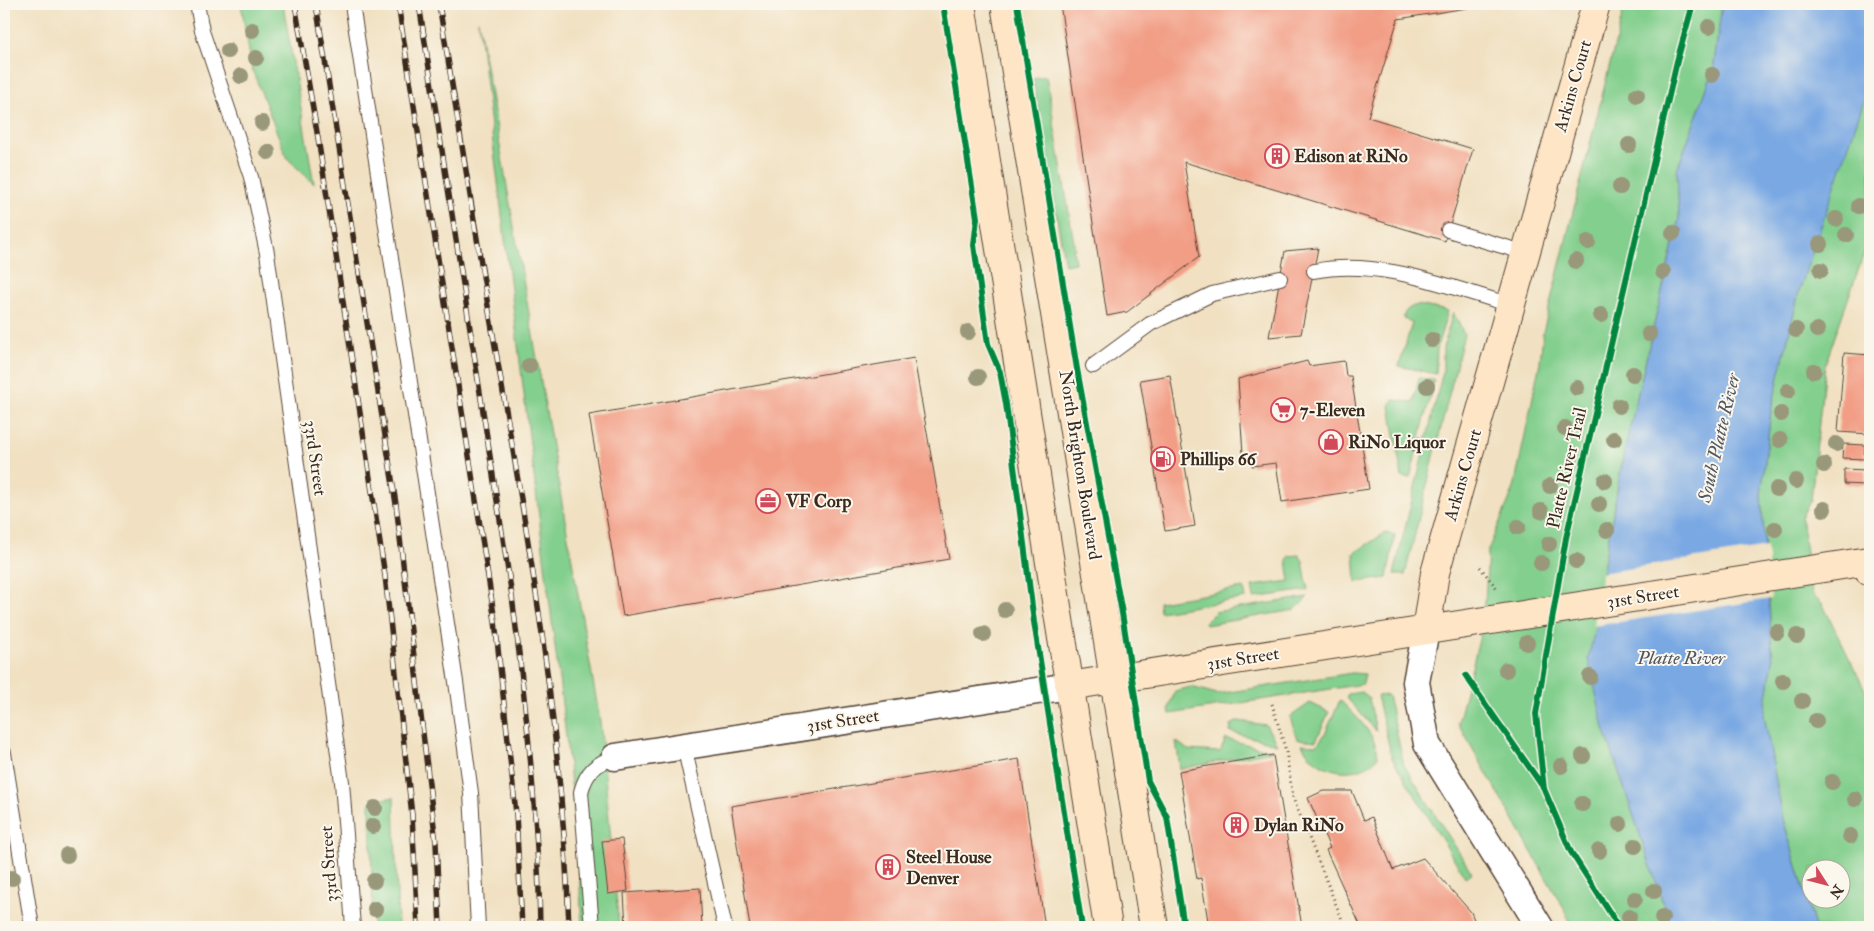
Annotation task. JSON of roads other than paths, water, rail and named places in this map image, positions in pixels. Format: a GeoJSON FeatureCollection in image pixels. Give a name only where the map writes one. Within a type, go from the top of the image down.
{"type":"FeatureCollection","features":[{"type":"Feature","properties":{"kind":"main road"},"geometry":{"type":"LineString","coordinates":[[960,4],[1108,927]]}},
{"type":"Feature","properties":{"kind":"main road","name":"North Brighton Boulevard"},"geometry":{"type":"LineString","coordinates":[[1005,4],[1154,927]]}},
{"type":"Feature","properties":{"kind":"main road","name":"Arkins Court"},"geometry":{"type":"LineString","coordinates":[[1426,630],[1436,573],[1596,4]]}},
{"type":"Feature","properties":{"kind":"main road","name":"31st Street"},"geometry":{"type":"LineString","coordinates":[[1069,686],[1426,630],[1502,605],[1870,565]]}},
{"type":"Feature","properties":{"kind":"street","name":"Arkins Court"},"geometry":{"type":"LineString","coordinates":[[1426,630],[1416,682],[1427,744],[1540,927]]}},
{"type":"Feature","properties":{"kind":"street","name":"31st Street"},"geometry":{"type":"LineString","coordinates":[[616,757],[1069,686]]}},
{"type":"Feature","properties":{"kind":"lane","name":"33rd Street"},"geometry":{"type":"LineString","coordinates":[[197,4],[202,31],[252,177],[267,253],[342,782],[353,927]]}},
{"type":"Feature","properties":{"kind":"lane"},"geometry":{"type":"LineString","coordinates":[[352,4],[456,682],[471,793],[478,927]]}},
{"type":"Feature","properties":{"kind":"lane"},"geometry":{"type":"LineString","coordinates":[[1448,230],[1526,254]]}},
{"type":"Feature","properties":{"kind":"lane"},"geometry":{"type":"LineString","coordinates":[[1314,271],[1338,266],[1392,271],[1511,305]]}},
{"type":"Feature","properties":{"kind":"lane"},"geometry":{"type":"LineString","coordinates":[[1093,366],[1150,324],[1203,298],[1280,278]]}},
{"type":"Feature","properties":{"kind":"lane"},"geometry":{"type":"LineString","coordinates":[[684,746],[725,927]]}},
{"type":"Feature","properties":{"kind":"lane"},"geometry":{"type":"LineString","coordinates":[[4,753],[32,927]]}},
{"type":"Feature","properties":{"kind":"lane"},"geometry":{"type":"LineString","coordinates":[[592,927],[581,792],[584,780],[592,768],[603,761],[616,757]]}},
{"type":"Feature","properties":{"kind":"water","name":"Platte River"},"geometry":{"type":"Polygon","coordinates":[[[1722,4],[1870,4],[1870,83],[1799,291],[1771,411],[1761,495],[1773,661],[1764,715],[1783,819],[1802,883],[1802,908],[1809,908],[1815,927],[1671,927],[1604,728],[1588,659],[1601,603],[1604,564],[1623,457],[1679,219],[1677,170],[1713,71],[1722,4]]]}},
{"type":"Feature","properties":{"kind":"railway"},"geometry":{"type":"LineString","coordinates":[[295,4],[318,138],[385,576],[412,815],[418,927]]}},
{"type":"Feature","properties":{"kind":"railway"},"geometry":{"type":"LineString","coordinates":[[316,4],[396,504],[436,843],[440,927]]}},
{"type":"Feature","properties":{"kind":"railway"},"geometry":{"type":"LineString","coordinates":[[398,4],[495,621],[516,814],[522,927]]}},
{"type":"Feature","properties":{"kind":"railway"},"geometry":{"type":"LineString","coordinates":[[419,4],[512,596],[530,761],[537,844],[540,927]]}},
{"type":"Feature","properties":{"kind":"railway"},"geometry":{"type":"LineString","coordinates":[[439,4],[539,612],[558,769],[569,927]]}},
{"type":"Feature","properties":{"kind":"place","name":"Edison at RiNo"},"geometry":{"type":"Point","coordinates":[1277,156]}},
{"type":"Feature","properties":{"kind":"place","name":"7-Eleven"},"geometry":{"type":"Point","coordinates":[1283,410]}},
{"type":"Feature","properties":{"kind":"place","name":"RiNo Liquor"},"geometry":{"type":"Point","coordinates":[1331,442]}},
{"type":"Feature","properties":{"kind":"place","name":"Phillips 66"},"geometry":{"type":"Point","coordinates":[1163,459]}},
{"type":"Feature","properties":{"kind":"place","name":"VF Corp"},"geometry":{"type":"Point","coordinates":[768,501]}},
{"type":"Feature","properties":{"kind":"place","name":"Dylan RiNo"},"geometry":{"type":"Point","coordinates":[1236,825]}},
{"type":"Feature","properties":{"kind":"place","name":"Steel House Denver"},"geometry":{"type":"Point","coordinates":[888,867]}},
{"type":"Feature","properties":{"kind":"water label","name":"South Platte River"},"geometry":{"type":"Point","coordinates":[1719,438]}}]}
